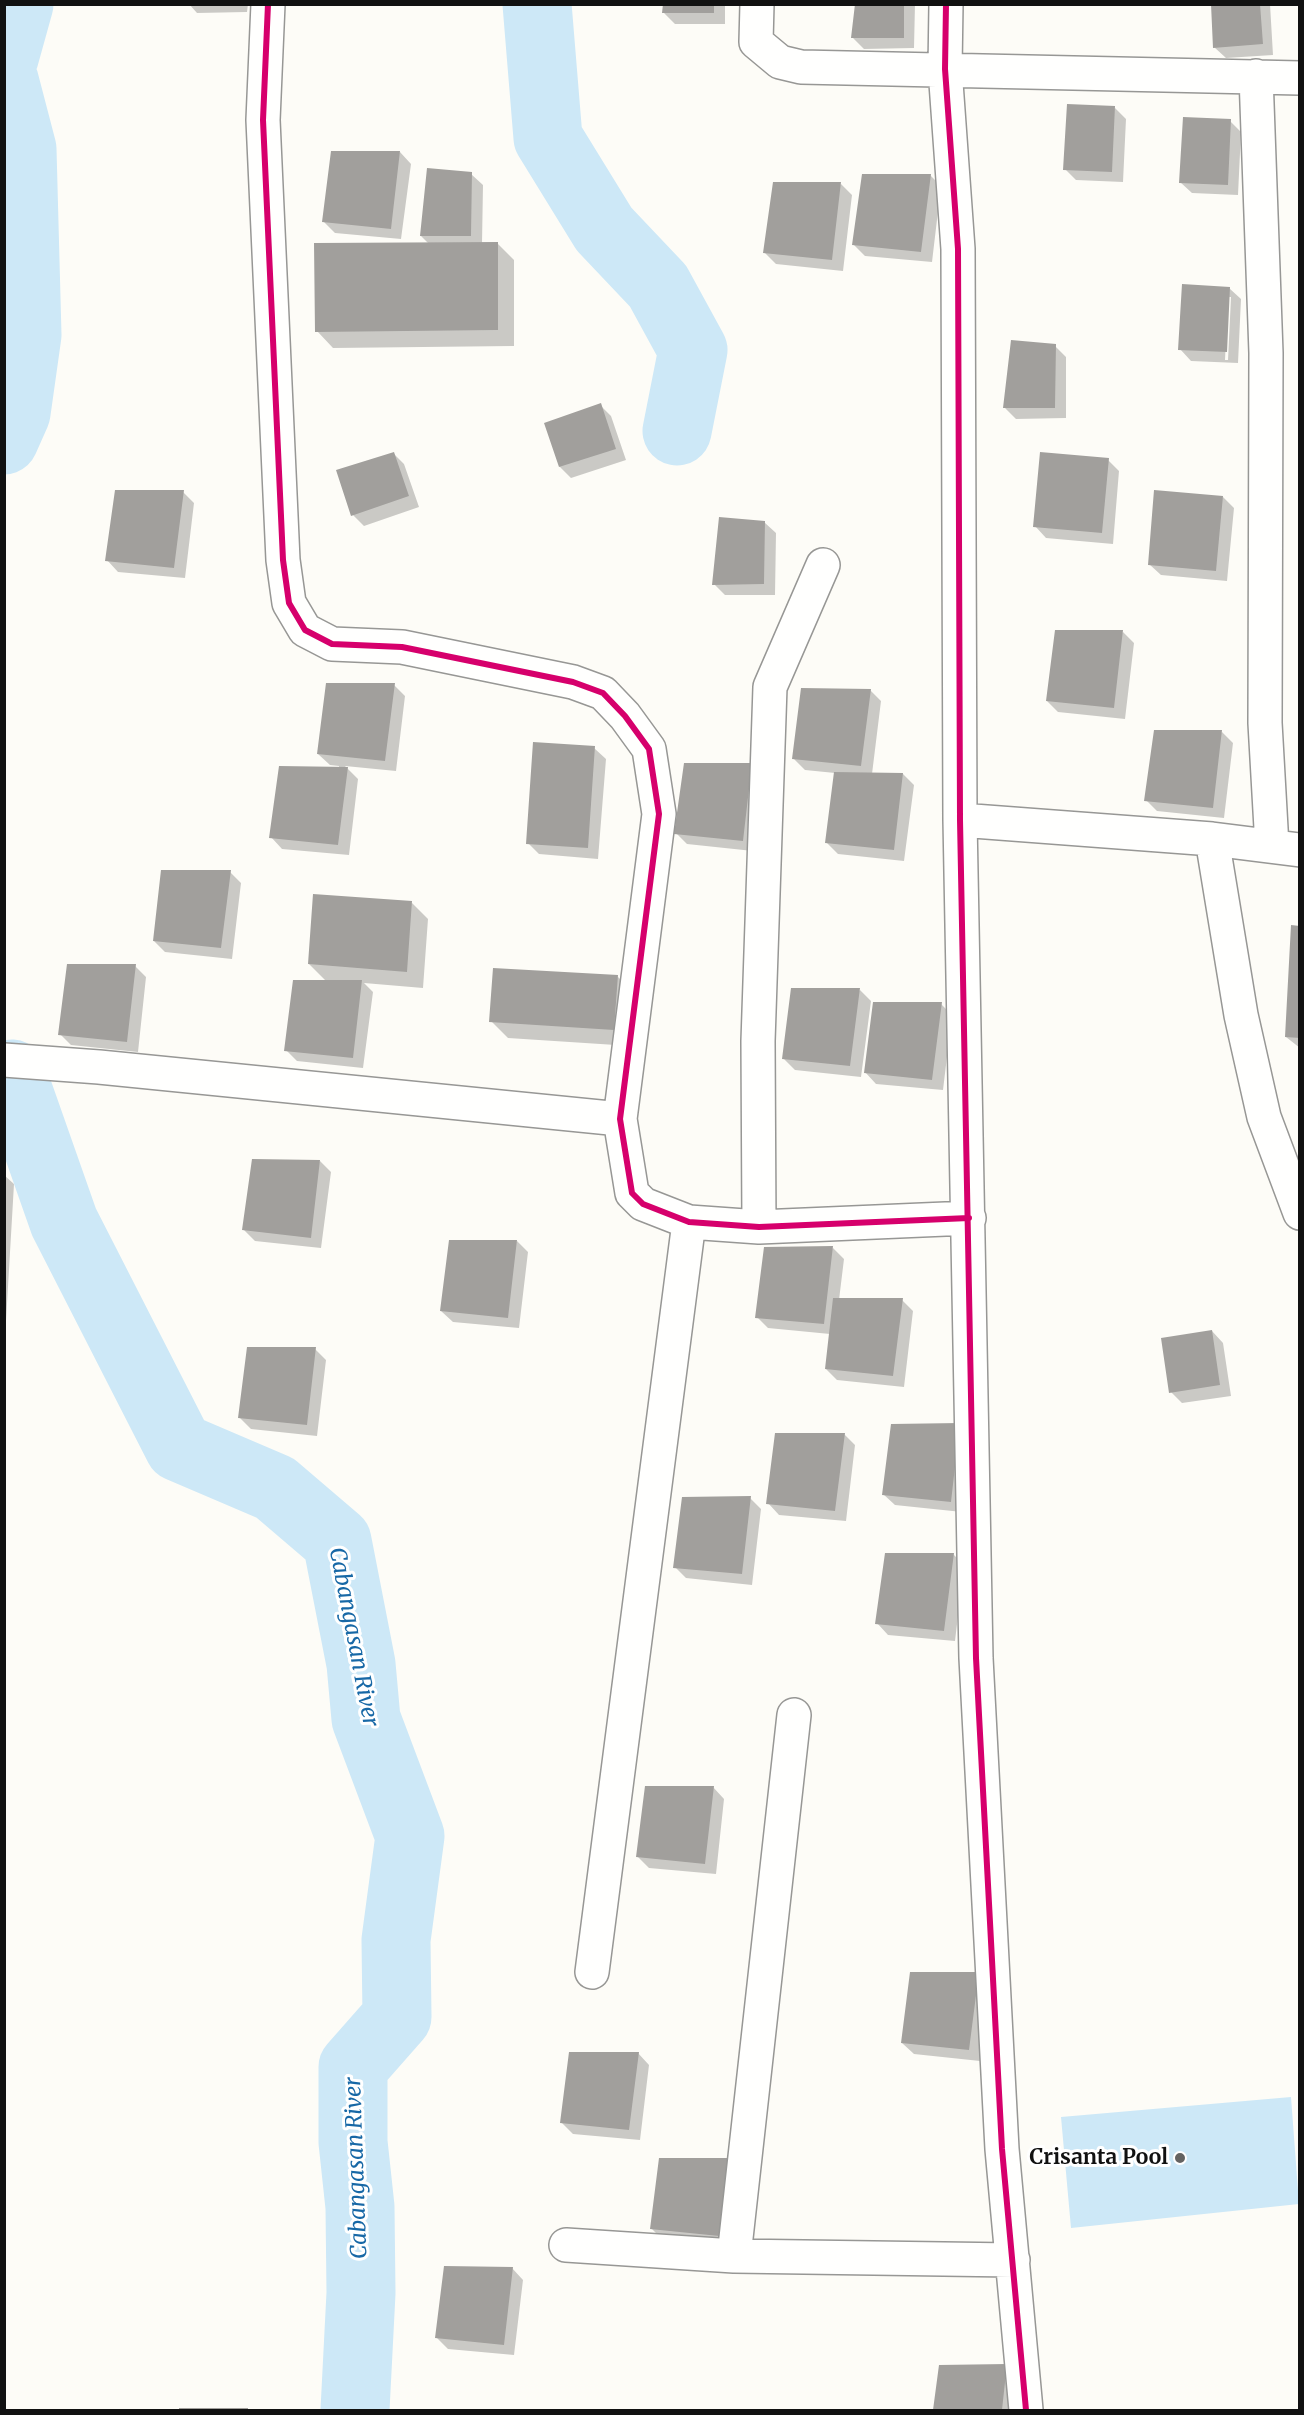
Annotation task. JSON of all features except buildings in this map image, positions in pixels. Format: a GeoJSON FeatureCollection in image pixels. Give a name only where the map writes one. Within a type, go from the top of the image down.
{"type":"FeatureCollection","features":[{"type":"Feature","properties":{"kind":"street"},"geometry":{"type":"LineString","coordinates":[[268,4],[263,120],[283,560],[289,603],[305,630],[332,644],[402,647],[573,682],[603,693],[625,716],[649,749],[659,814],[620,1119],[632,1193],[643,1204],[689,1222],[759,1227],[969,1218]]}},
{"type":"Feature","properties":{"kind":"street"},"geometry":{"type":"LineString","coordinates":[[757,4],[756,42],[780,62],[801,67],[1299,78]]}},
{"type":"Feature","properties":{"kind":"street"},"geometry":{"type":"LineString","coordinates":[[946,4],[945,69],[958,249],[960,820],[976,1658],[1002,2149],[1026,2410]]}},
{"type":"Feature","properties":{"kind":"street"},"geometry":{"type":"LineString","coordinates":[[960,820],[1212,839],[1286,848],[1265,723],[1266,353],[1256,76]]}},
{"type":"Feature","properties":{"kind":"street"},"geometry":{"type":"LineString","coordinates":[[759,1227],[758,1041],[770,687],[823,565]]}},
{"type":"Feature","properties":{"kind":"street"},"geometry":{"type":"LineString","coordinates":[[1212,839],[1242,1015],[1264,1117],[1299,1213]]}},
{"type":"Feature","properties":{"kind":"street"},"geometry":{"type":"LineString","coordinates":[[4,1060],[99,1066],[620,1119]]}},
{"type":"Feature","properties":{"kind":"street"},"geometry":{"type":"LineString","coordinates":[[592,1972],[689,1222]]}},
{"type":"Feature","properties":{"kind":"street"},"geometry":{"type":"LineString","coordinates":[[734,2256],[794,1715]]}},
{"type":"Feature","properties":{"kind":"street"},"geometry":{"type":"LineString","coordinates":[[566,2245],[734,2256],[1013,2260]]}},
{"type":"Feature","properties":{"kind":"water","name":"Crisanta Pool"},"geometry":{"type":"Polygon","coordinates":[[[1291,2097],[1299,2204],[1071,2228],[1061,2117],[1291,2097]]]}},
{"type":"Feature","properties":{"kind":"waterway","name":"Cabangasan River"},"geometry":{"type":"LineString","coordinates":[[4,58],[19,4]]}},
{"type":"Feature","properties":{"kind":"waterway","name":"Cabangasan River"},"geometry":{"type":"LineString","coordinates":[[537,4],[548,138],[604,229],[658,286],[693,350],[677,431]]}},
{"type":"Feature","properties":{"kind":"waterway","name":"Cabangasan River"},"geometry":{"type":"LineString","coordinates":[[4,80],[22,149],[27,335],[16,413],[4,440]]}},
{"type":"Feature","properties":{"kind":"waterway","name":"Cabangasan River"},"geometry":{"type":"LineString","coordinates":[[12,1074],[64,1222],[179,1447],[275,1488],[337,1541],[361,1664],[366,1719],[410,1836],[396,1940],[397,2017],[353,2067],[353,2142],[360,2207],[361,2293],[355,2410]]}},
{"type":"Feature","properties":{"kind":"cycle path"},"geometry":{"type":"LineString","coordinates":[[268,4],[263,120],[283,560],[289,603],[305,630],[332,644],[402,647],[573,682],[603,693],[625,716],[649,749],[659,814],[620,1119],[632,1193],[643,1204],[689,1222],[759,1227],[969,1218]]}},
{"type":"Feature","properties":{"kind":"cycle path"},"geometry":{"type":"LineString","coordinates":[[946,4],[945,69],[958,249],[960,820],[976,1658],[1002,2149],[1026,2410]]}},
{"type":"Feature","properties":{"kind":"place","name":"Crisanta Pool"},"geometry":{"type":"Point","coordinates":[1180,2158]}}]}
